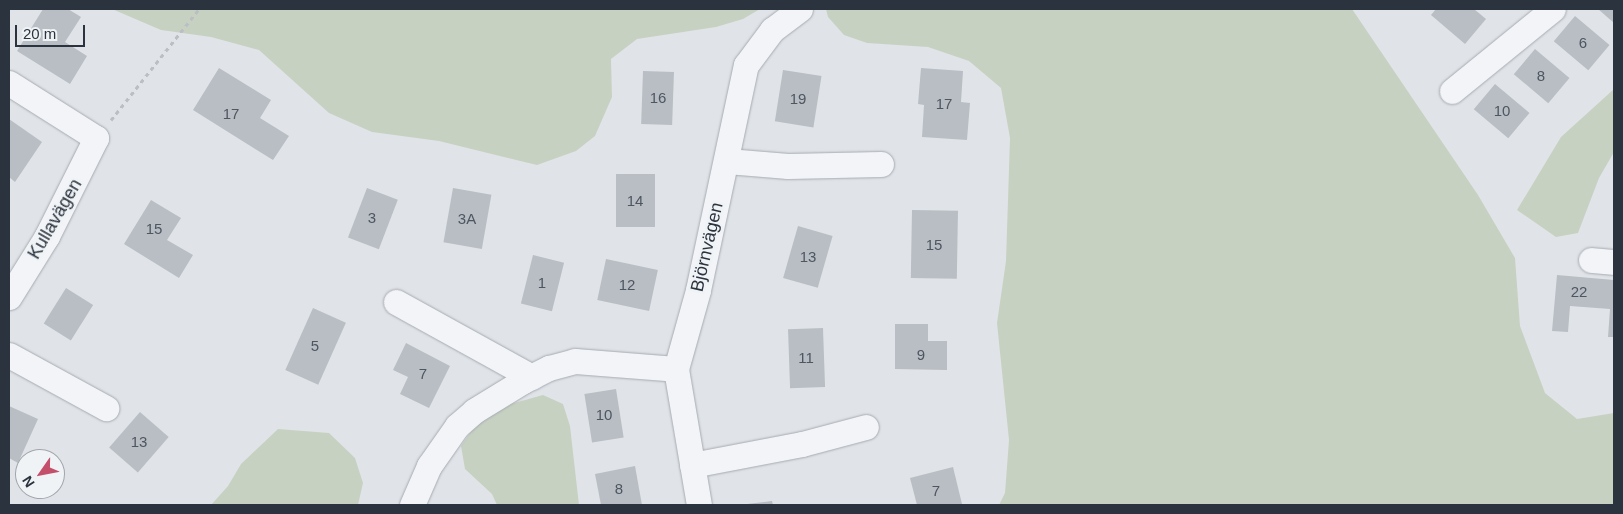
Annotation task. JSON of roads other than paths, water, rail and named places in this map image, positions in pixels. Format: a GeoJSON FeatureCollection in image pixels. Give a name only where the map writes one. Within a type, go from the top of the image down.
{"type":"FeatureCollection","features":[{"type":"Feature","properties":{"kind":"street","name":"Björnvägen"},"geometry":{"type":"LineString","coordinates":[[699,505],[676,369],[727,161],[734,109],[746,65],[772,30],[800,9]]}},
{"type":"Feature","properties":{"kind":"street"},"geometry":{"type":"LineString","coordinates":[[1452,91],[1553,9]]}},
{"type":"Feature","properties":{"kind":"street","name":"Kullavägen"},"geometry":{"type":"LineString","coordinates":[[9,83],[96,138],[47,236],[9,297]]}},
{"type":"Feature","properties":{"kind":"street"},"geometry":{"type":"LineString","coordinates":[[727,161],[788,166],[881,164]]}},
{"type":"Feature","properties":{"kind":"street"},"geometry":{"type":"LineString","coordinates":[[396,302],[532,377]]}},
{"type":"Feature","properties":{"kind":"street"},"geometry":{"type":"LineString","coordinates":[[9,355],[106,408]]}},
{"type":"Feature","properties":{"kind":"street"},"geometry":{"type":"LineString","coordinates":[[412,505],[429,466],[457,426],[474,412],[532,377],[576,361],[676,369]]}},
{"type":"Feature","properties":{"kind":"street"},"geometry":{"type":"LineString","coordinates":[[692,465],[802,444],[866,428]]}}]}
